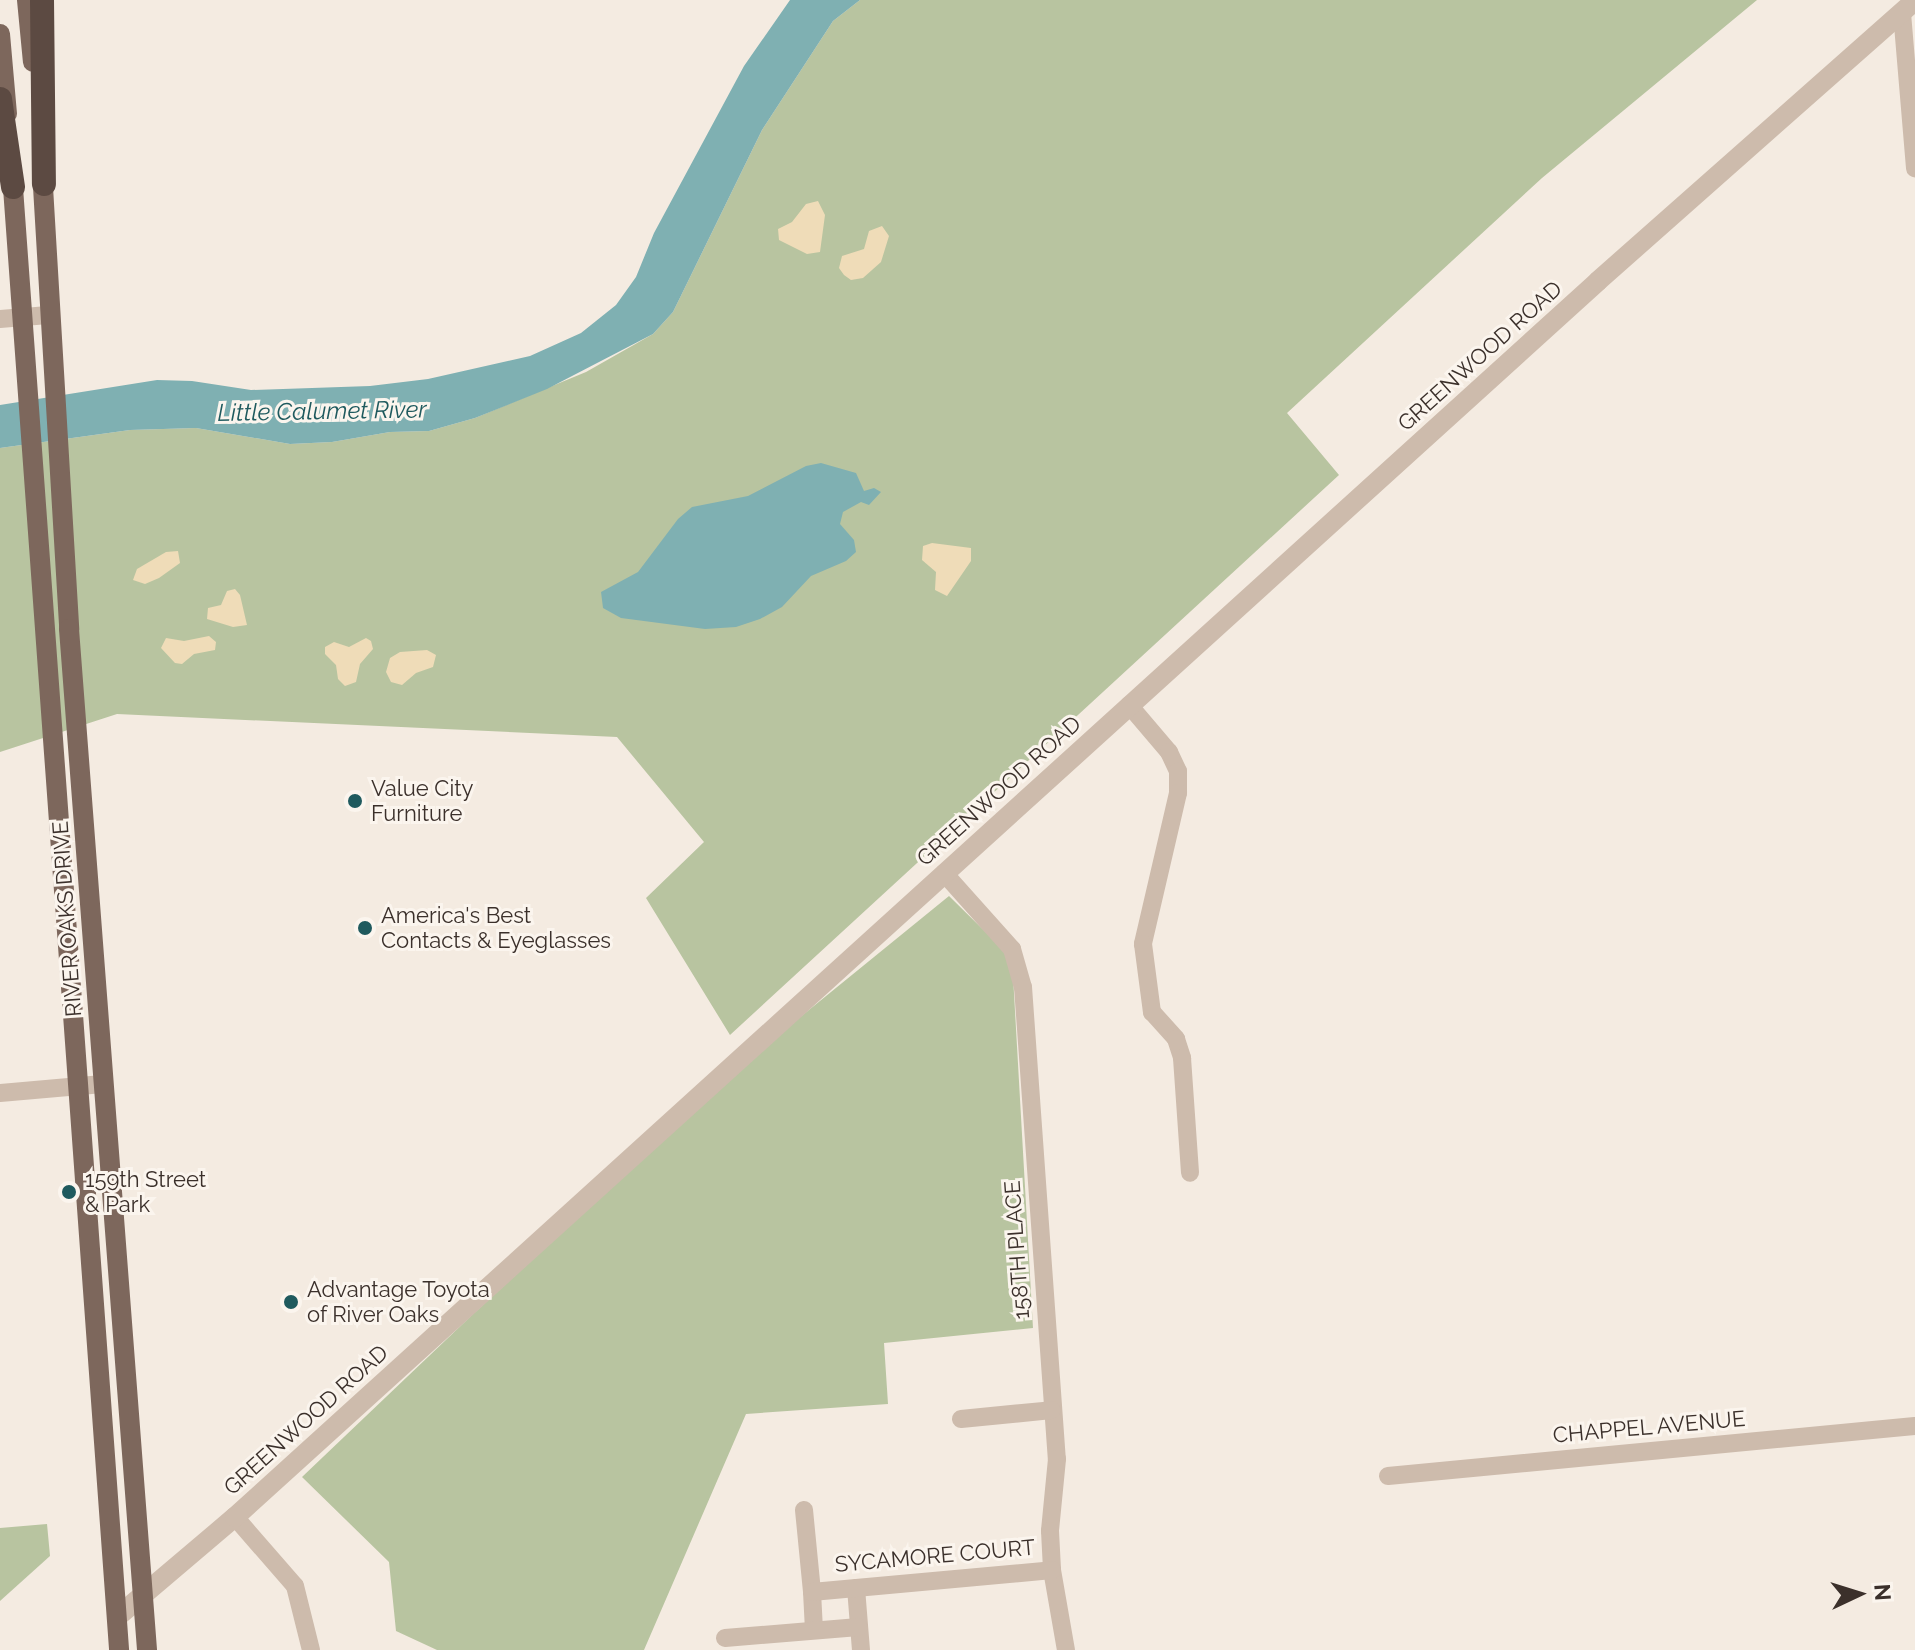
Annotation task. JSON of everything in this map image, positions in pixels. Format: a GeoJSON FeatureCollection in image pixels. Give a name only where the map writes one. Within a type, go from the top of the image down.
{"type":"FeatureCollection","features":[{"type":"Feature","properties":{"kind":"highway"},"geometry":{"type":"LineString","coordinates":[[42,0],[44,184]]}},
{"type":"Feature","properties":{"kind":"highway"},"geometry":{"type":"LineString","coordinates":[[0,99],[13,187]]}},
{"type":"Feature","properties":{"kind":"main road","name":"RIVER OAKS DRIVE"},"geometry":{"type":"LineString","coordinates":[[27,0],[44,184],[48,315],[61,509],[147,1650]]}},
{"type":"Feature","properties":{"kind":"main road","name":"RIVER OAKS DRIVE"},"geometry":{"type":"LineString","coordinates":[[0,34],[119,1650]]}},
{"type":"Feature","properties":{"kind":"street"},"geometry":{"type":"LineString","coordinates":[[1909,7],[1915,168]]}},
{"type":"Feature","properties":{"kind":"street","name":"GREENWOOD ROAD"},"geometry":{"type":"LineString","coordinates":[[117,1617],[235,1517],[1598,281],[1909,7]]}},
{"type":"Feature","properties":{"kind":"street"},"geometry":{"type":"LineString","coordinates":[[0,319],[48,315]]}},
{"type":"Feature","properties":{"kind":"street"},"geometry":{"type":"LineString","coordinates":[[1129,705],[1169,752],[1178,771],[1178,793],[1143,944],[1152,1012],[1176,1039],[1182,1058],[1190,1173]]}},
{"type":"Feature","properties":{"kind":"street","name":"158TH PLACE"},"geometry":{"type":"LineString","coordinates":[[944,873],[1012,949],[1020,966],[1057,1459],[1050,1531],[1052,1570],[1066,1650]]}},
{"type":"Feature","properties":{"kind":"street"},"geometry":{"type":"LineString","coordinates":[[0,1093],[103,1084]]}},
{"type":"Feature","properties":{"kind":"street"},"geometry":{"type":"LineString","coordinates":[[961,1419],[1052,1410]]}},
{"type":"Feature","properties":{"kind":"street","name":"CHAPPEL AVENUE"},"geometry":{"type":"LineString","coordinates":[[1388,1476],[1915,1426]]}},
{"type":"Feature","properties":{"kind":"street"},"geometry":{"type":"LineString","coordinates":[[804,1510],[812,1592]]}},
{"type":"Feature","properties":{"kind":"street"},"geometry":{"type":"LineString","coordinates":[[235,1517],[295,1586],[311,1650]]}},
{"type":"Feature","properties":{"kind":"street","name":"SYCAMORE COURT"},"geometry":{"type":"LineString","coordinates":[[814,1630],[812,1592],[1052,1570]]}},
{"type":"Feature","properties":{"kind":"street"},"geometry":{"type":"LineString","coordinates":[[856,1588],[861,1650]]}},
{"type":"Feature","properties":{"kind":"street"},"geometry":{"type":"LineString","coordinates":[[725,1638],[859,1627]]}},
{"type":"Feature","properties":{"kind":"green space"},"geometry":{"type":"Polygon","coordinates":[[[860,0],[1757,0],[1542,178],[1287,413],[1339,475],[730,1035],[646,898],[704,842],[617,737],[117,714],[0,752],[0,448],[130,430],[196,428],[290,444],[332,442],[390,432],[429,431],[475,418],[586,372],[653,334],[673,312],[762,130],[833,21],[860,0]]]}},
{"type":"Feature","properties":{"kind":"green space"},"geometry":{"type":"Polygon","coordinates":[[[949,896],[1012,958],[1033,1328],[884,1343],[888,1404],[746,1414],[644,1650],[437,1650],[396,1631],[389,1562],[302,1477],[471,1316],[772,1040],[949,896]]]}},
{"type":"Feature","properties":{"kind":"green space"},"geometry":{"type":"Polygon","coordinates":[[[47,1524],[50,1556],[0,1601],[0,1528],[47,1524]]]}},
{"type":"Feature","properties":{"kind":"sand"},"geometry":{"type":"Polygon","coordinates":[[[818,201],[825,215],[820,252],[807,254],[779,240],[778,229],[792,222],[806,204],[818,201]]]}},
{"type":"Feature","properties":{"kind":"sand"},"geometry":{"type":"Polygon","coordinates":[[[882,226],[889,236],[881,262],[863,278],[851,280],[839,268],[842,256],[864,249],[869,231],[882,226]]]}},
{"type":"Feature","properties":{"kind":"sand"},"geometry":{"type":"Polygon","coordinates":[[[932,543],[971,548],[971,561],[947,596],[935,590],[936,572],[922,560],[923,546],[932,543]]]}},
{"type":"Feature","properties":{"kind":"sand"},"geometry":{"type":"Polygon","coordinates":[[[178,551],[180,563],[159,578],[145,584],[133,580],[137,569],[166,552],[178,551]]]}},
{"type":"Feature","properties":{"kind":"sand"},"geometry":{"type":"Polygon","coordinates":[[[235,589],[240,595],[247,625],[233,627],[207,619],[208,608],[221,605],[227,591],[235,589]]]}},
{"type":"Feature","properties":{"kind":"sand"},"geometry":{"type":"Polygon","coordinates":[[[209,636],[216,642],[215,650],[194,654],[182,664],[175,663],[161,648],[166,638],[184,641],[209,636]]]}},
{"type":"Feature","properties":{"kind":"sand"},"geometry":{"type":"Polygon","coordinates":[[[366,638],[371,641],[373,649],[360,664],[356,682],[345,686],[338,679],[336,665],[325,654],[325,647],[334,642],[349,647],[366,638]]]}},
{"type":"Feature","properties":{"kind":"sand"},"geometry":{"type":"Polygon","coordinates":[[[427,650],[436,655],[433,667],[416,673],[402,685],[391,682],[386,672],[390,658],[400,652],[427,650]]]}},
{"type":"Feature","properties":{"kind":"water","name":"Little Calumet River"},"geometry":{"type":"Polygon","coordinates":[[[790,0],[860,0],[833,21],[762,130],[673,312],[653,334],[547,389],[475,418],[429,431],[390,432],[332,442],[290,444],[196,428],[130,430],[0,448],[0,405],[157,380],[192,381],[251,390],[370,386],[428,379],[530,356],[581,333],[616,305],[636,277],[654,233],[744,66],[790,0]]]}},
{"type":"Feature","properties":{"kind":"water"},"geometry":{"type":"Polygon","coordinates":[[[821,463],[856,473],[864,491],[874,488],[881,492],[869,505],[861,502],[843,512],[840,524],[854,540],[856,552],[846,561],[811,576],[782,607],[736,627],[705,629],[621,618],[603,608],[601,592],[638,572],[678,519],[692,507],[748,496],[806,466],[821,463]]]}},
{"type":"Feature","properties":{"kind":"place","name":"Value City Furniture"},"geometry":{"type":"Point","coordinates":[355,801]}},
{"type":"Feature","properties":{"kind":"place","name":"America's Best Contacts & Eyeglasses"},"geometry":{"type":"Point","coordinates":[365,928]}},
{"type":"Feature","properties":{"kind":"place","name":"159th Street & Park"},"geometry":{"type":"Point","coordinates":[69,1192]}},
{"type":"Feature","properties":{"kind":"place","name":"Advantage Toyota of River Oaks"},"geometry":{"type":"Point","coordinates":[291,1302]}}]}
